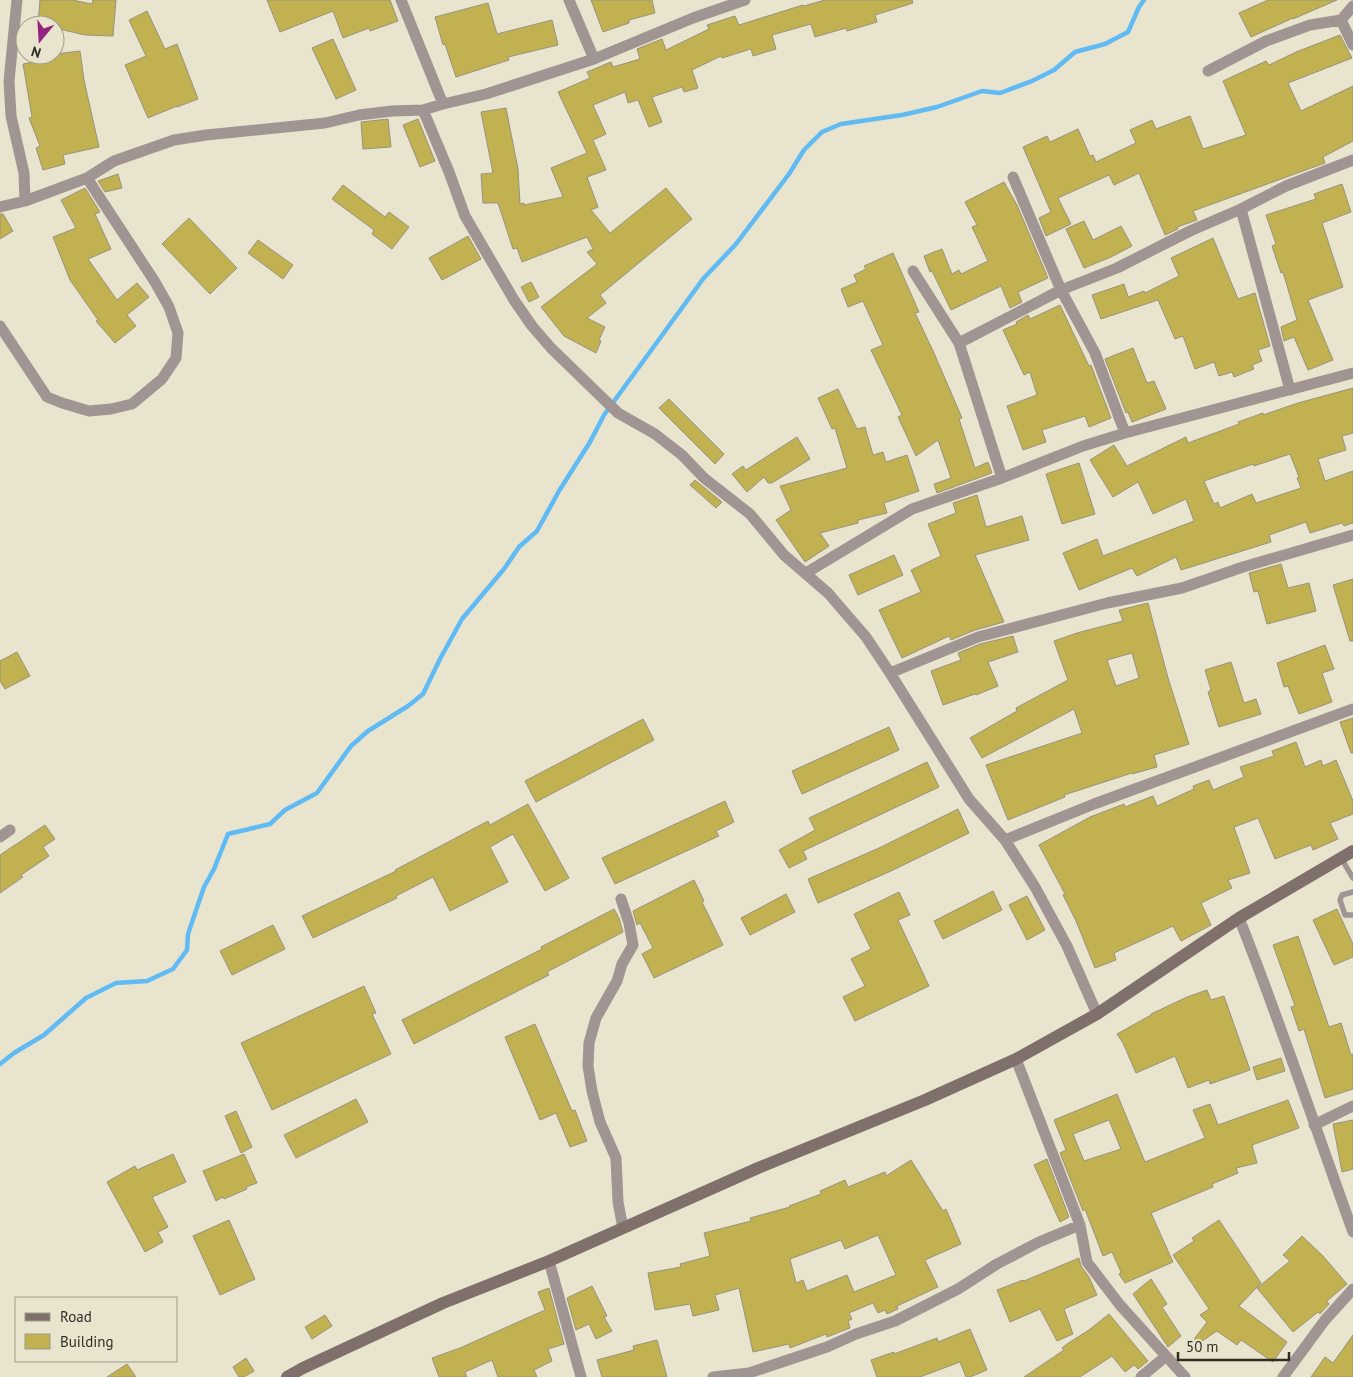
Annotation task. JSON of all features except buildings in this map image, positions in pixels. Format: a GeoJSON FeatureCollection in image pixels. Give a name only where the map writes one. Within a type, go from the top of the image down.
{"type":"FeatureCollection","features":[{"type":"Feature","properties":{"kind":"main road"},"geometry":{"type":"LineString","coordinates":[[287,1377],[444,1303],[549,1261],[758,1168],[1016,1060],[1097,1014],[1239,918],[1353,851]]}},
{"type":"Feature","properties":{"kind":"street"},"geometry":{"type":"LineString","coordinates":[[17,0],[9,81],[11,116],[24,173],[25,201]]}},
{"type":"Feature","properties":{"kind":"street"},"geometry":{"type":"LineString","coordinates":[[401,0],[443,104]]}},
{"type":"Feature","properties":{"kind":"street"},"geometry":{"type":"LineString","coordinates":[[569,0],[594,59]]}},
{"type":"Feature","properties":{"kind":"street"},"geometry":{"type":"LineString","coordinates":[[0,207],[25,201],[87,178],[114,161],[174,140],[325,123],[359,115],[392,111],[423,110],[486,94],[594,59],[693,18],[745,0]]}},
{"type":"Feature","properties":{"kind":"street"},"geometry":{"type":"LineString","coordinates":[[1208,71],[1266,40],[1310,25],[1341,20],[1353,6]]}},
{"type":"Feature","properties":{"kind":"street"},"geometry":{"type":"LineString","coordinates":[[1341,20],[1353,45]]}},
{"type":"Feature","properties":{"kind":"street"},"geometry":{"type":"LineString","coordinates":[[423,110],[465,216],[514,300],[532,326],[551,348],[618,412],[655,434],[682,455],[704,478],[750,514],[784,555],[828,593],[866,637],[969,799],[1005,840],[1035,887],[1067,946],[1097,1014]]}},
{"type":"Feature","properties":{"kind":"street"},"geometry":{"type":"LineString","coordinates":[[959,342],[1061,290],[1117,268],[1286,186],[1353,160]]}},
{"type":"Feature","properties":{"kind":"street"},"geometry":{"type":"LineString","coordinates":[[1013,177],[1061,290],[1095,353],[1125,433]]}},
{"type":"Feature","properties":{"kind":"street"},"geometry":{"type":"LineString","coordinates":[[0,326],[47,397],[89,411],[112,409],[132,404],[162,379],[176,358],[178,333],[169,308],[155,282],[87,178]]}},
{"type":"Feature","properties":{"kind":"street"},"geometry":{"type":"LineString","coordinates":[[1241,209],[1290,390]]}},
{"type":"Feature","properties":{"kind":"street"},"geometry":{"type":"LineString","coordinates":[[912,271],[959,342],[1002,478]]}},
{"type":"Feature","properties":{"kind":"street"},"geometry":{"type":"LineString","coordinates":[[806,573],[912,508],[1002,478],[1083,446],[1125,433],[1353,373]]}},
{"type":"Feature","properties":{"kind":"street"},"geometry":{"type":"LineString","coordinates":[[890,673],[978,638],[1108,603],[1182,588],[1243,567],[1353,535]]}},
{"type":"Feature","properties":{"kind":"street"},"geometry":{"type":"LineString","coordinates":[[1005,840],[1094,804],[1353,709]]}},
{"type":"Feature","properties":{"kind":"street"},"geometry":{"type":"LineString","coordinates":[[621,899],[629,923],[632,945],[622,964],[617,981],[596,1018],[589,1043],[588,1066],[600,1122],[616,1158],[618,1202],[624,1228]]}},
{"type":"Feature","properties":{"kind":"street"},"geometry":{"type":"LineString","coordinates":[[1239,918],[1268,990],[1353,1232]]}},
{"type":"Feature","properties":{"kind":"street"},"geometry":{"type":"LineString","coordinates":[[1016,1060],[1080,1225],[1087,1262],[1120,1305],[1184,1377]]}},
{"type":"Feature","properties":{"kind":"street"},"geometry":{"type":"LineString","coordinates":[[1314,1125],[1353,1106]]}},
{"type":"Feature","properties":{"kind":"street"},"geometry":{"type":"LineString","coordinates":[[713,1377],[749,1373],[827,1347],[856,1334],[895,1321],[958,1289],[996,1264],[1080,1225]]}},
{"type":"Feature","properties":{"kind":"street"},"geometry":{"type":"LineString","coordinates":[[549,1261],[581,1377]]}},
{"type":"Feature","properties":{"kind":"street"},"geometry":{"type":"LineString","coordinates":[[1283,1377],[1325,1320],[1353,1289]]}},
{"type":"Feature","properties":{"kind":"street"},"geometry":{"type":"LineString","coordinates":[[1141,1377],[1165,1357]]}},
{"type":"Feature","properties":{"kind":"lane"},"geometry":{"type":"LineString","coordinates":[[1341,858],[1353,878]]}},
{"type":"Feature","properties":{"kind":"lane"},"geometry":{"type":"LineString","coordinates":[[1353,892],[1342,896],[1340,900],[1345,915],[1353,915]]}},
{"type":"Feature","properties":{"kind":"waterway"},"geometry":{"type":"LineString","coordinates":[[0,1064],[44,1035],[86,998],[116,983],[147,981],[173,969],[187,950],[188,934],[204,887],[214,869],[228,834],[270,824],[285,810],[317,793],[351,746],[368,731],[408,706],[423,694],[462,619],[504,569],[519,547],[537,531],[604,415],[703,279],[736,244],[789,174],[804,150],[822,132],[841,124],[902,115],[937,107],[982,91],[1000,93],[1032,81],[1054,70],[1075,52],[1105,44],[1128,32],[1144,0]]}}]}
